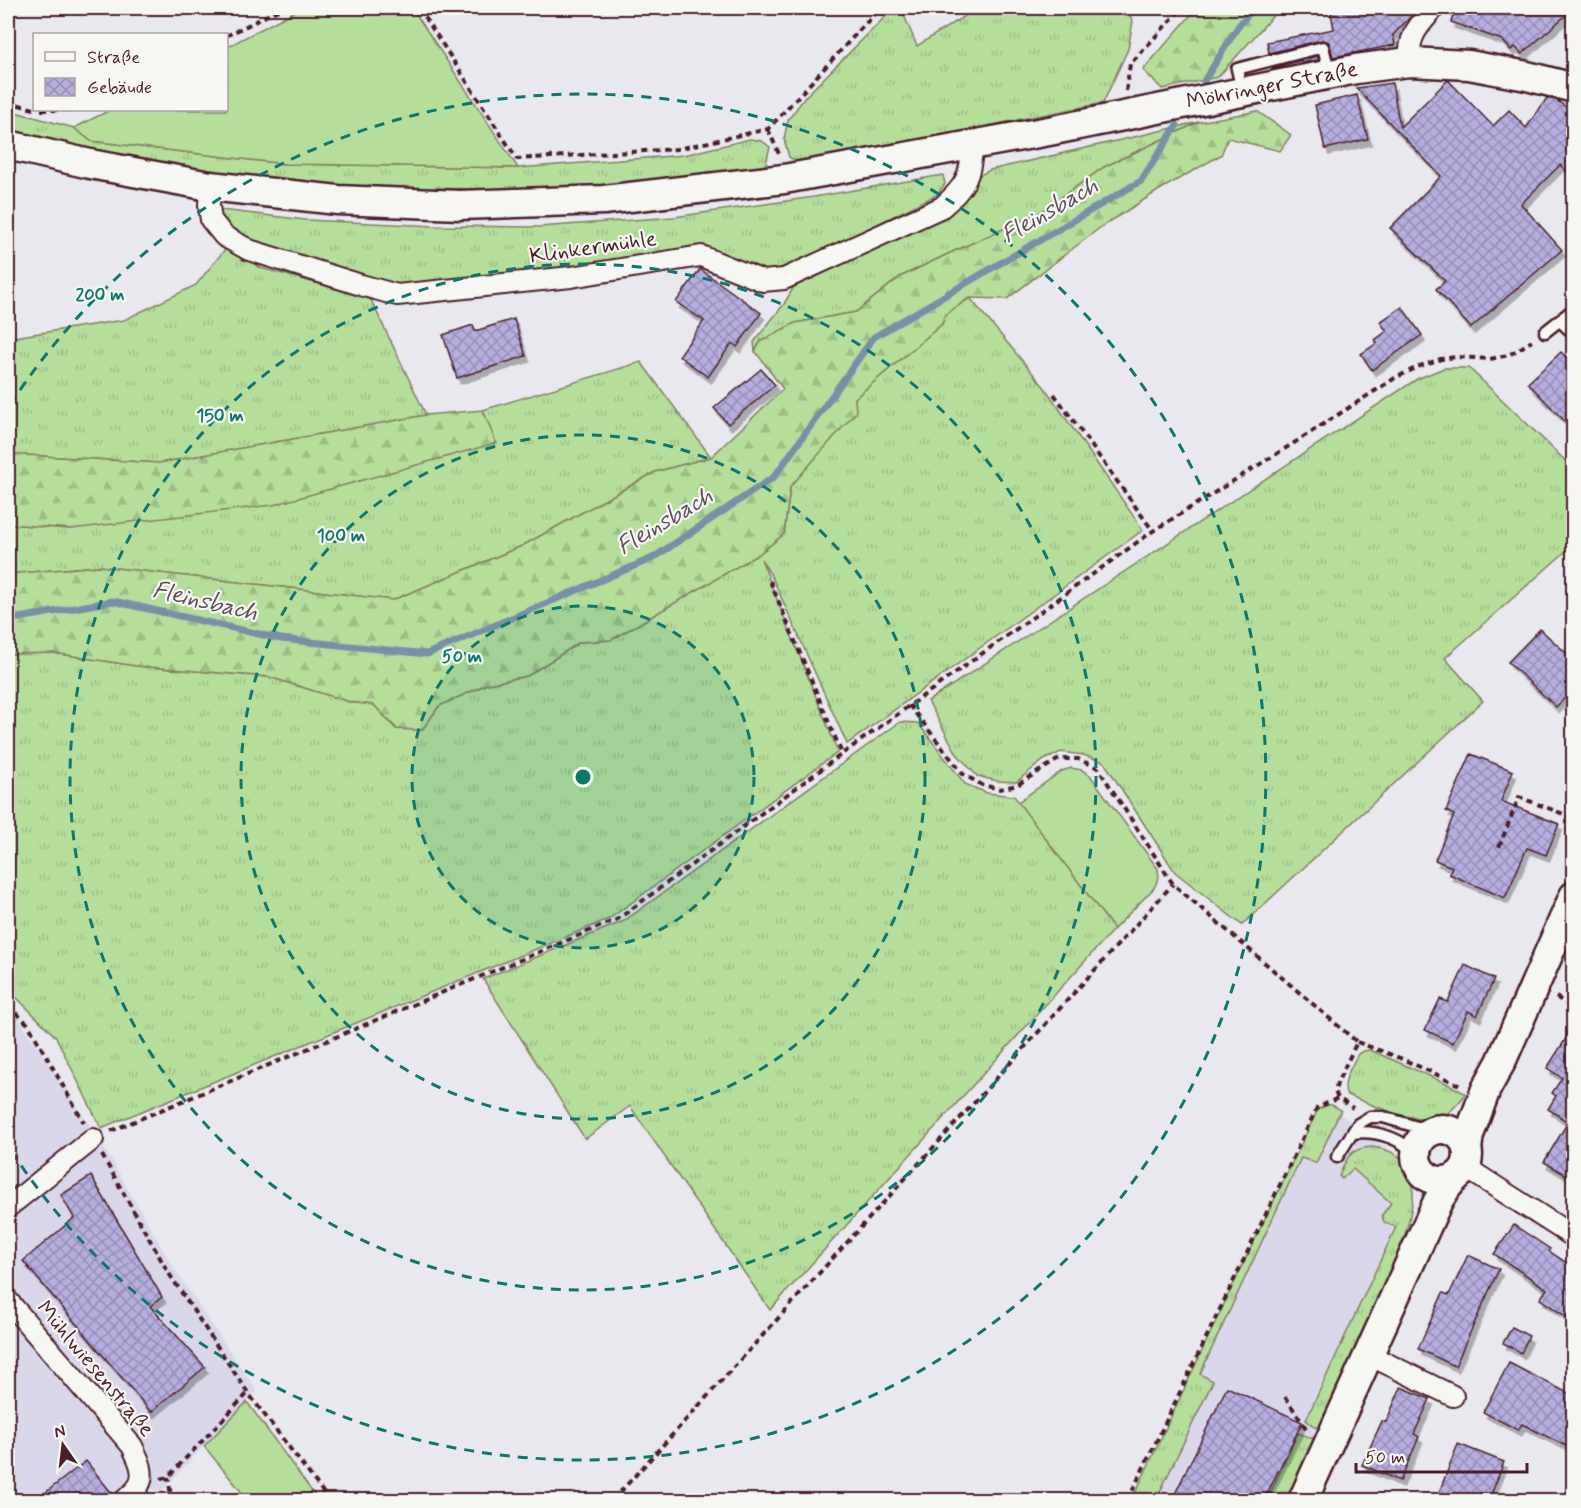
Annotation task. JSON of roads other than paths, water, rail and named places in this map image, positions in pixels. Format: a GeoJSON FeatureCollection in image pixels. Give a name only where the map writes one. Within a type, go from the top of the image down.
{"type":"FeatureCollection","features":[{"type":"Feature","properties":{"kind":"main road","name":"Möhringer Straße"},"geometry":{"type":"LineString","coordinates":[[9,145],[90,164],[210,186],[338,200],[460,205],[604,200],[784,179],[972,146],[1356,69],[1409,62],[1478,67],[1574,88]]}},
{"type":"Feature","properties":{"kind":"main road"},"geometry":{"type":"LineString","coordinates":[[1302,1500],[1413,1255],[1444,1192],[1463,1164],[1469,1135],[1486,1089],[1501,1062],[1574,896]]}},
{"type":"Feature","properties":{"kind":"main road"},"geometry":{"type":"LineString","coordinates":[[1440,1130],[1453,1123],[1486,1089]]}},
{"type":"Feature","properties":{"kind":"main road"},"geometry":{"type":"LineString","coordinates":[[1413,1255],[1424,1187],[1418,1164],[1417,1147],[1423,1137],[1440,1130],[1450,1131],[1463,1141],[1463,1164],[1445,1181],[1429,1178],[1418,1164]]}},
{"type":"Feature","properties":{"kind":"street"},"geometry":{"type":"LineString","coordinates":[[1409,62],[1412,35],[1434,8]]}},
{"type":"Feature","properties":{"kind":"street","name":"Klinkermühle"},"geometry":{"type":"LineString","coordinates":[[210,186],[211,220],[224,236],[249,250],[397,295],[571,277],[702,256],[763,281],[784,279],[942,207],[956,194],[966,180],[971,165],[972,146]]}},
{"type":"Feature","properties":{"kind":"street"},"geometry":{"type":"LineString","coordinates":[[8,1207],[93,1139]]}},
{"type":"Feature","properties":{"kind":"street"},"geometry":{"type":"LineString","coordinates":[[1463,1164],[1574,1237]]}},
{"type":"Feature","properties":{"kind":"street","name":"Mühlwiesenstraße"},"geometry":{"type":"LineString","coordinates":[[8,1301],[132,1446],[142,1473],[140,1484],[125,1500]]}},
{"type":"Feature","properties":{"kind":"street"},"geometry":{"type":"LineString","coordinates":[[1369,1355],[1453,1396]]}},
{"type":"Feature","properties":{"kind":"lane"},"geometry":{"type":"LineString","coordinates":[[1545,332],[1574,309]]}},
{"type":"Feature","properties":{"kind":"lane"},"geometry":{"type":"LineString","coordinates":[[1560,321],[1574,334]]}},
{"type":"Feature","properties":{"kind":"lane"},"geometry":{"type":"LineString","coordinates":[[1337,1157],[1353,1133],[1364,1120],[1370,1117],[1383,1117],[1417,1127],[1440,1130]]}},
{"type":"Feature","properties":{"kind":"lane"},"geometry":{"type":"LineString","coordinates":[[1353,1133],[1371,1132],[1394,1140],[1410,1149],[1418,1164]]}},
{"type":"Feature","properties":{"kind":"waterway","name":"Fleinsbach"},"geometry":{"type":"LineString","coordinates":[[1204,81],[1239,25],[1254,8]]}},
{"type":"Feature","properties":{"kind":"waterway","name":"Fleinsbach"},"geometry":{"type":"LineString","coordinates":[[8,620],[113,601],[281,639],[427,654],[653,558],[774,477],[874,337],[1141,181],[1177,125]]}}]}
